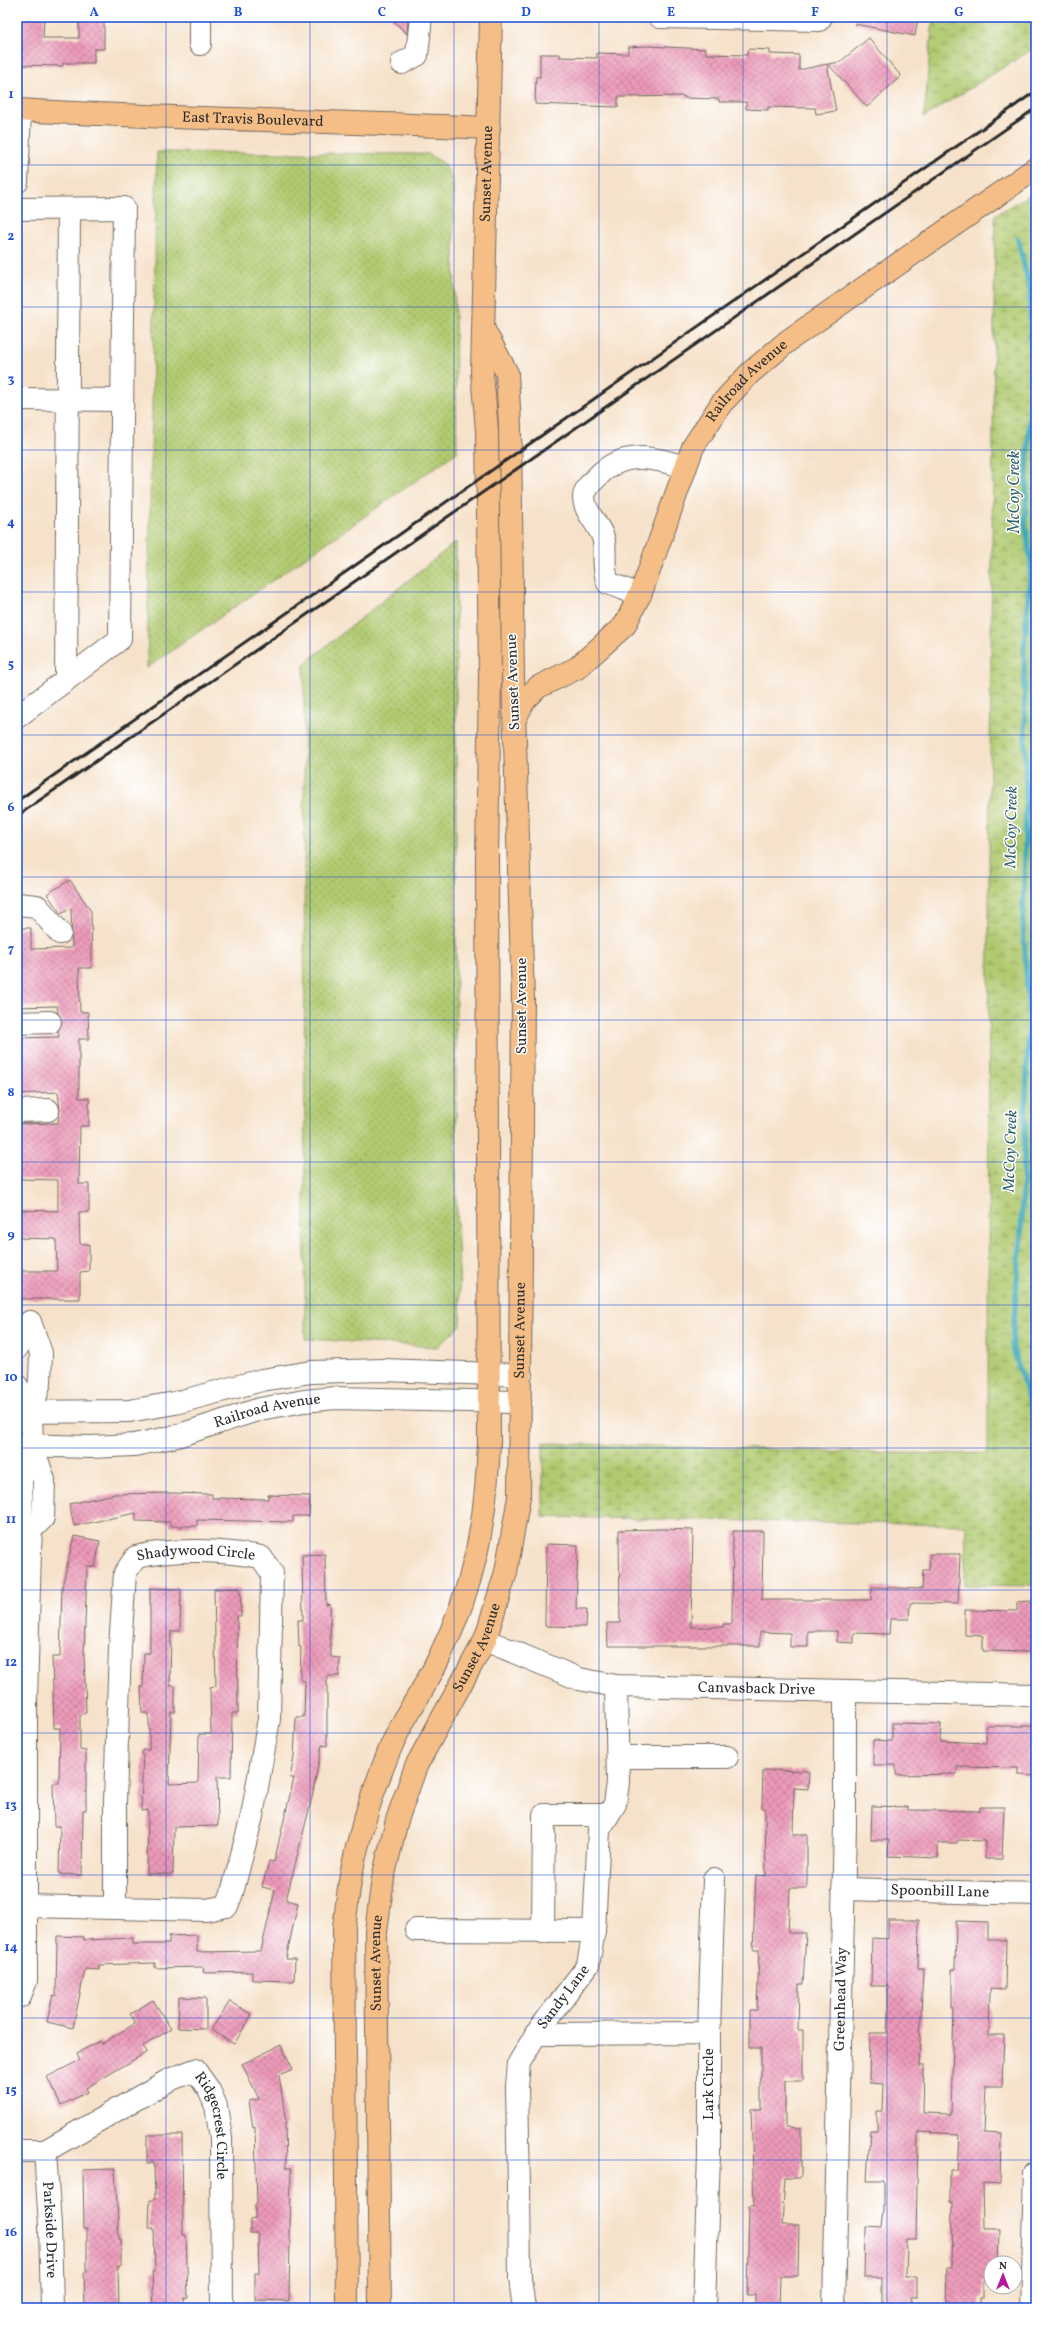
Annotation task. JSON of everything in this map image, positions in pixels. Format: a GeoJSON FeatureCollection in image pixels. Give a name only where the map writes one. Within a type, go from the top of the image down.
{"type":"FeatureCollection","features":[{"type":"Feature","properties":{"kind":"main road","name":"Sunset Avenue"},"geometry":{"type":"LineString","coordinates":[[347,2308],[344,1927],[352,1869],[367,1812],[391,1747],[452,1632],[475,1564],[487,1492],[489,1401],[487,858],[490,677],[487,430],[482,372],[491,17]]}},
{"type":"Feature","properties":{"kind":"main road","name":"East Travis Boulevard"},"geometry":{"type":"LineString","coordinates":[[19,110],[143,117],[257,119],[489,128]]}},
{"type":"Feature","properties":{"kind":"main road","name":"Railroad Avenue"},"geometry":{"type":"LineString","coordinates":[[516,717],[524,701],[538,687],[577,668],[625,625],[640,594],[693,447],[720,404],[750,373],[789,340],[1036,168]]}},
{"type":"Feature","properties":{"kind":"main road","name":"Sunset Avenue"},"geometry":{"type":"LineString","coordinates":[[380,2308],[376,1932],[383,1878],[397,1820],[416,1766],[485,1640],[506,1572],[514,1533],[518,1497],[521,1374],[523,999],[516,717],[513,677],[510,426],[507,373],[484,331]]}},
{"type":"Feature","properties":{"kind":"main road","name":"Railroad Avenue"},"geometry":{"type":"LineString","coordinates":[[490,677],[539,678],[560,675]]}},
{"type":"Feature","properties":{"kind":"street"},"geometry":{"type":"LineString","coordinates":[[200,17],[200,44]]}},
{"type":"Feature","properties":{"kind":"street"},"geometry":{"type":"LineString","coordinates":[[402,63],[417,55],[421,17]]}},
{"type":"Feature","properties":{"kind":"street"},"geometry":{"type":"LineString","coordinates":[[660,17],[819,20],[821,17]]}},
{"type":"Feature","properties":{"kind":"street"},"geometry":{"type":"LineString","coordinates":[[17,182],[19,110]]}},
{"type":"Feature","properties":{"kind":"street"},"geometry":{"type":"LineString","coordinates":[[17,209],[124,208],[120,639],[17,717]]}},
{"type":"Feature","properties":{"kind":"street"},"geometry":{"type":"LineString","coordinates":[[66,680],[69,209]]}},
{"type":"Feature","properties":{"kind":"street"},"geometry":{"type":"LineString","coordinates":[[17,399],[122,400]]}},
{"type":"Feature","properties":{"kind":"street"},"geometry":{"type":"LineString","coordinates":[[640,594],[608,583],[603,570],[604,540],[586,506],[584,496],[588,487],[604,470],[618,461],[633,457],[649,457],[685,467]]}},
{"type":"Feature","properties":{"kind":"street"},"geometry":{"type":"LineString","coordinates":[[17,904],[37,906],[60,933]]}},
{"type":"Feature","properties":{"kind":"street"},"geometry":{"type":"LineString","coordinates":[[17,1023],[50,1022]]}},
{"type":"Feature","properties":{"kind":"street"},"geometry":{"type":"LineString","coordinates":[[17,1111],[48,1110]]}},
{"type":"Feature","properties":{"kind":"street"},"geometry":{"type":"LineString","coordinates":[[17,1348],[23,1322]]}},
{"type":"Feature","properties":{"kind":"street"},"geometry":{"type":"LineString","coordinates":[[23,1322],[41,1353],[40,1382],[24,1412]]}},
{"type":"Feature","properties":{"kind":"street","name":"Railroad Avenue"},"geometry":{"type":"LineString","coordinates":[[24,1412],[129,1411],[175,1403],[262,1380],[311,1372],[376,1370],[521,1374]]}},
{"type":"Feature","properties":{"kind":"street"},"geometry":{"type":"LineString","coordinates":[[17,1386],[24,1412],[25,1445],[21,1480],[21,1517],[26,1543],[27,1906],[26,1981],[18,1996]]}},
{"type":"Feature","properties":{"kind":"street","name":"Railroad Avenue"},"geometry":{"type":"LineString","coordinates":[[25,1445],[91,1447],[134,1445],[177,1436],[260,1409],[304,1401],[335,1398],[520,1402]]}},
{"type":"Feature","properties":{"kind":"street","name":"Shadywood Circle"},"geometry":{"type":"LineString","coordinates":[[27,1906],[115,1908],[206,1910],[227,1906],[232,1893],[252,1816],[269,1719],[272,1573],[261,1556],[238,1552],[154,1552],[136,1556],[125,1573],[120,1647],[116,1771],[115,1908]]}},
{"type":"Feature","properties":{"kind":"street","name":"Canvasback Drive"},"geometry":{"type":"LineString","coordinates":[[485,1640],[579,1680],[616,1686],[1036,1695]]}},
{"type":"Feature","properties":{"kind":"street","name":"Sandy Lane"},"geometry":{"type":"LineString","coordinates":[[524,2308],[520,2279],[517,2088],[520,2063],[536,2034],[588,1965],[594,1931],[599,1830],[615,1804],[618,1783],[616,1686]]}},
{"type":"Feature","properties":{"kind":"street","name":"Greenhead Way"},"geometry":{"type":"LineString","coordinates":[[834,2308],[843,1889],[845,1691]]}},
{"type":"Feature","properties":{"kind":"street"},"geometry":{"type":"LineString","coordinates":[[618,1757],[727,1757]]}},
{"type":"Feature","properties":{"kind":"street"},"geometry":{"type":"LineString","coordinates":[[543,1932],[544,1815],[608,1815]]}},
{"type":"Feature","properties":{"kind":"street"},"geometry":{"type":"LineString","coordinates":[[709,2033],[714,1879]]}},
{"type":"Feature","properties":{"kind":"street","name":"Spoonbill Lane"},"geometry":{"type":"LineString","coordinates":[[843,1889],[1036,1894]]}},
{"type":"Feature","properties":{"kind":"street"},"geometry":{"type":"LineString","coordinates":[[416,1930],[543,1932],[594,1931]]}},
{"type":"Feature","properties":{"kind":"street","name":"Lark Circle"},"geometry":{"type":"LineString","coordinates":[[536,2034],[709,2033],[709,2154],[704,2308]]}},
{"type":"Feature","properties":{"kind":"street","name":"Ridgecrest Circle"},"geometry":{"type":"LineString","coordinates":[[45,2151],[169,2080],[195,2070],[209,2090],[216,2106],[221,2138],[222,2308]]}},
{"type":"Feature","properties":{"kind":"street"},"geometry":{"type":"LineString","coordinates":[[17,2151],[45,2151]]}},
{"type":"Feature","properties":{"kind":"street","name":"Parkside Drive"},"geometry":{"type":"LineString","coordinates":[[45,2151],[50,2225],[52,2308]]}},
{"type":"Feature","properties":{"kind":"street"},"geometry":{"type":"LineString","coordinates":[[1032,2308],[1036,2174]]}},
{"type":"Feature","properties":{"kind":"green space"},"geometry":{"type":"Polygon","coordinates":[[[933,17],[1036,17],[1036,47],[924,117],[933,17]]]}},
{"type":"Feature","properties":{"kind":"green space"},"geometry":{"type":"Polygon","coordinates":[[[157,152],[428,154],[445,164],[453,182],[457,452],[147,668],[157,152]]]}},
{"type":"Feature","properties":{"kind":"green space"},"geometry":{"type":"Polygon","coordinates":[[[1036,191],[1036,1586],[965,1585],[966,1525],[543,1517],[543,1443],[936,1454],[988,1453],[989,880],[995,215],[1036,191]]]}},
{"type":"Feature","properties":{"kind":"green space"},"geometry":{"type":"Polygon","coordinates":[[[456,542],[456,1185],[461,1325],[437,1347],[305,1339],[304,664],[456,542]]]}},
{"type":"Feature","properties":{"kind":"building"},"geometry":{"type":"Polygon","coordinates":[[[17,17],[44,17],[43,38],[79,38],[79,17],[104,17],[104,49],[94,49],[94,63],[63,63],[63,66],[17,65],[17,17]]]}},
{"type":"Feature","properties":{"kind":"building"},"geometry":{"type":"Polygon","coordinates":[[[390,17],[408,17],[407,34],[390,17]]]}},
{"type":"Feature","properties":{"kind":"building"},"geometry":{"type":"Polygon","coordinates":[[[856,17],[918,17],[915,36],[855,24],[856,17]]]}},
{"type":"Feature","properties":{"kind":"building"},"geometry":{"type":"Polygon","coordinates":[[[869,38],[901,76],[867,107],[828,64],[840,62],[869,38]]]}},
{"type":"Feature","properties":{"kind":"building"},"geometry":{"type":"Polygon","coordinates":[[[647,46],[706,49],[706,54],[747,55],[748,49],[770,50],[770,54],[799,55],[799,70],[827,64],[836,111],[816,114],[815,108],[768,107],[768,110],[746,109],[746,102],[719,102],[719,99],[684,98],[684,96],[618,97],[618,107],[535,104],[536,77],[540,77],[540,54],[560,54],[560,57],[597,58],[597,53],[628,54],[628,47],[647,46]]]}},
{"type":"Feature","properties":{"kind":"building"},"geometry":{"type":"Polygon","coordinates":[[[70,880],[91,911],[92,968],[79,968],[80,1012],[88,1012],[89,1039],[79,1039],[79,1098],[89,1098],[89,1126],[80,1126],[79,1184],[89,1184],[89,1212],[79,1212],[80,1244],[89,1244],[89,1271],[80,1272],[80,1299],[17,1299],[17,1271],[57,1271],[56,1239],[17,1238],[17,1210],[58,1211],[58,1180],[17,1179],[17,1124],[58,1123],[60,1110],[58,1092],[17,1094],[17,1038],[59,1037],[58,1031],[62,1022],[57,1006],[17,1007],[17,928],[31,928],[31,949],[72,948],[71,908],[61,914],[47,894],[70,880]]]}},
{"type":"Feature","properties":{"kind":"building"},"geometry":{"type":"Polygon","coordinates":[[[115,1494],[212,1494],[212,1498],[268,1499],[268,1495],[310,1496],[309,1516],[293,1516],[293,1522],[197,1520],[197,1526],[170,1526],[170,1522],[136,1521],[136,1513],[74,1526],[69,1504],[115,1494]]]}},
{"type":"Feature","properties":{"kind":"building"},"geometry":{"type":"Polygon","coordinates":[[[619,1530],[693,1530],[691,1627],[723,1627],[723,1624],[732,1624],[733,1531],[763,1531],[762,1600],[871,1600],[872,1587],[922,1589],[923,1570],[929,1570],[930,1554],[960,1554],[958,1604],[910,1603],[909,1619],[890,1619],[889,1634],[854,1633],[854,1643],[837,1642],[837,1631],[808,1631],[808,1647],[790,1647],[790,1633],[760,1632],[760,1646],[608,1646],[607,1623],[620,1623],[619,1530]]]}},
{"type":"Feature","properties":{"kind":"building"},"geometry":{"type":"Polygon","coordinates":[[[74,1536],[100,1541],[95,1567],[87,1566],[84,1653],[86,1713],[80,1714],[80,1750],[86,1751],[86,1810],[83,1810],[82,1875],[59,1874],[60,1826],[54,1826],[53,1783],[59,1783],[60,1728],[54,1728],[52,1657],[60,1657],[62,1587],[74,1536]]]}},
{"type":"Feature","properties":{"kind":"building"},"geometry":{"type":"Polygon","coordinates":[[[546,1544],[578,1545],[576,1609],[587,1609],[586,1627],[545,1626],[546,1544]]]}},
{"type":"Feature","properties":{"kind":"building"},"geometry":{"type":"Polygon","coordinates":[[[325,1554],[326,1605],[330,1604],[331,1657],[340,1658],[339,1676],[327,1676],[327,1746],[322,1745],[311,1802],[286,1900],[298,1903],[286,1959],[295,1959],[294,1981],[252,1980],[252,1972],[204,1973],[203,1967],[155,1968],[155,1963],[99,1965],[99,1970],[85,1969],[73,2028],[47,2022],[53,1995],[56,1996],[57,1936],[84,1937],[84,1940],[133,1938],[133,1944],[169,1944],[169,1936],[197,1935],[197,1952],[261,1951],[275,1890],[262,1887],[269,1861],[274,1862],[294,1778],[290,1778],[294,1757],[296,1717],[304,1717],[305,1681],[300,1680],[301,1647],[299,1647],[298,1620],[303,1620],[302,1555],[325,1554]]]}},
{"type":"Feature","properties":{"kind":"building"},"geometry":{"type":"Polygon","coordinates":[[[150,1588],[181,1589],[180,1631],[171,1631],[170,1686],[175,1686],[175,1712],[171,1712],[169,1784],[198,1783],[199,1734],[211,1734],[210,1687],[216,1686],[214,1589],[240,1588],[241,1616],[237,1616],[238,1713],[232,1713],[231,1777],[217,1777],[218,1826],[174,1827],[173,1874],[147,1874],[148,1810],[141,1811],[143,1750],[149,1750],[149,1713],[142,1713],[141,1687],[143,1687],[144,1653],[150,1653],[150,1588]]]}},
{"type":"Feature","properties":{"kind":"building"},"geometry":{"type":"Polygon","coordinates":[[[1031,1601],[1031,1611],[1036,1611],[1035,1652],[983,1651],[983,1636],[965,1635],[965,1610],[1017,1611],[1017,1602],[1031,1601]]]}},
{"type":"Feature","properties":{"kind":"building"},"geometry":{"type":"Polygon","coordinates":[[[892,1723],[941,1724],[940,1741],[986,1743],[986,1726],[1036,1726],[1036,1776],[1018,1775],[1018,1768],[957,1767],[957,1774],[896,1775],[896,1765],[873,1765],[873,1740],[892,1741],[892,1723]]]}},
{"type":"Feature","properties":{"kind":"building"},"geometry":{"type":"Polygon","coordinates":[[[763,1770],[809,1771],[808,1789],[794,1788],[793,1834],[807,1834],[807,1888],[790,1888],[788,1933],[806,1933],[803,1984],[799,1984],[798,2030],[803,2030],[803,2081],[785,2081],[785,2127],[801,2128],[801,2178],[785,2178],[782,2225],[799,2225],[798,2276],[780,2276],[779,2308],[755,2308],[755,2294],[747,2294],[749,2206],[754,2206],[751,2109],[761,2109],[761,2048],[750,2048],[750,2010],[757,2010],[759,1950],[753,1950],[756,1875],[766,1876],[765,1808],[762,1808],[763,1770]]]}},
{"type":"Feature","properties":{"kind":"building"},"geometry":{"type":"Polygon","coordinates":[[[872,1806],[908,1807],[908,1810],[980,1811],[980,1807],[1004,1807],[1002,1859],[985,1859],[985,1841],[958,1840],[957,1843],[938,1843],[938,1858],[888,1856],[889,1840],[871,1840],[872,1806]]]}},
{"type":"Feature","properties":{"kind":"building"},"geometry":{"type":"Polygon","coordinates":[[[888,1920],[919,1920],[918,1968],[923,1968],[919,2066],[924,2066],[923,2113],[951,2114],[954,2008],[952,2008],[952,1970],[955,1970],[956,1921],[988,1922],[988,1940],[1006,1940],[1005,1990],[990,1989],[989,2035],[1004,2035],[1002,2086],[985,2086],[983,2132],[1001,2133],[1000,2184],[983,2183],[984,2230],[999,2230],[998,2255],[983,2255],[983,2298],[980,2298],[980,2308],[947,2308],[948,2268],[952,2268],[953,2201],[950,2201],[950,2171],[957,2171],[959,2134],[918,2132],[916,2240],[907,2240],[906,2277],[917,2277],[917,2297],[911,2297],[911,2308],[882,2308],[882,2278],[864,2278],[865,2227],[882,2228],[884,2210],[884,2181],[867,2181],[870,2130],[877,2130],[877,2112],[883,2112],[884,2084],[869,2083],[870,2033],[887,2033],[888,2016],[888,1986],[871,1986],[872,1938],[888,1939],[888,1920]]]}},
{"type":"Feature","properties":{"kind":"building"},"geometry":{"type":"Polygon","coordinates":[[[179,1997],[206,1998],[206,2029],[178,2028],[179,1997]]]}},
{"type":"Feature","properties":{"kind":"building"},"geometry":{"type":"Polygon","coordinates":[[[153,2000],[171,2029],[143,2046],[147,2052],[86,2088],[88,2092],[61,2105],[47,2077],[80,2060],[77,2053],[100,2041],[101,2044],[136,2023],[130,2014],[153,2000]]]}},
{"type":"Feature","properties":{"kind":"building"},"geometry":{"type":"Polygon","coordinates":[[[230,2001],[252,2015],[234,2044],[211,2030],[230,2001]]]}},
{"type":"Feature","properties":{"kind":"building"},"geometry":{"type":"Polygon","coordinates":[[[281,2045],[293,2069],[279,2075],[286,2123],[286,2168],[291,2168],[289,2301],[255,2300],[255,2273],[259,2273],[258,2233],[250,2233],[250,2220],[255,2219],[255,2204],[257,2204],[255,2127],[253,2128],[249,2101],[259,2099],[242,2064],[281,2045]]]}},
{"type":"Feature","properties":{"kind":"building"},"geometry":{"type":"Polygon","coordinates":[[[147,2135],[182,2135],[183,2235],[186,2235],[188,2298],[184,2298],[184,2308],[154,2308],[152,2272],[155,2272],[154,2228],[149,2228],[150,2200],[155,2200],[154,2163],[147,2163],[147,2135]]]}},
{"type":"Feature","properties":{"kind":"building"},"geometry":{"type":"Polygon","coordinates":[[[115,2169],[119,2239],[121,2239],[121,2266],[118,2266],[119,2308],[85,2308],[84,2272],[87,2272],[87,2229],[84,2229],[83,2170],[115,2169]]]}},
{"type":"Feature","properties":{"kind":"waterway","name":"McCoy Creek"},"geometry":{"type":"LineString","coordinates":[[1018,239],[1030,290],[1031,382],[1025,522],[1031,564],[1024,650],[1026,794],[1023,921],[1029,1019],[1021,1234],[1012,1345],[1029,1401],[1036,1413]]}},
{"type":"Feature","properties":{"kind":"railway"},"geometry":{"type":"LineString","coordinates":[[17,801],[1036,91]]}},
{"type":"Feature","properties":{"kind":"railway"},"geometry":{"type":"LineString","coordinates":[[17,816],[1036,108]]}}]}
